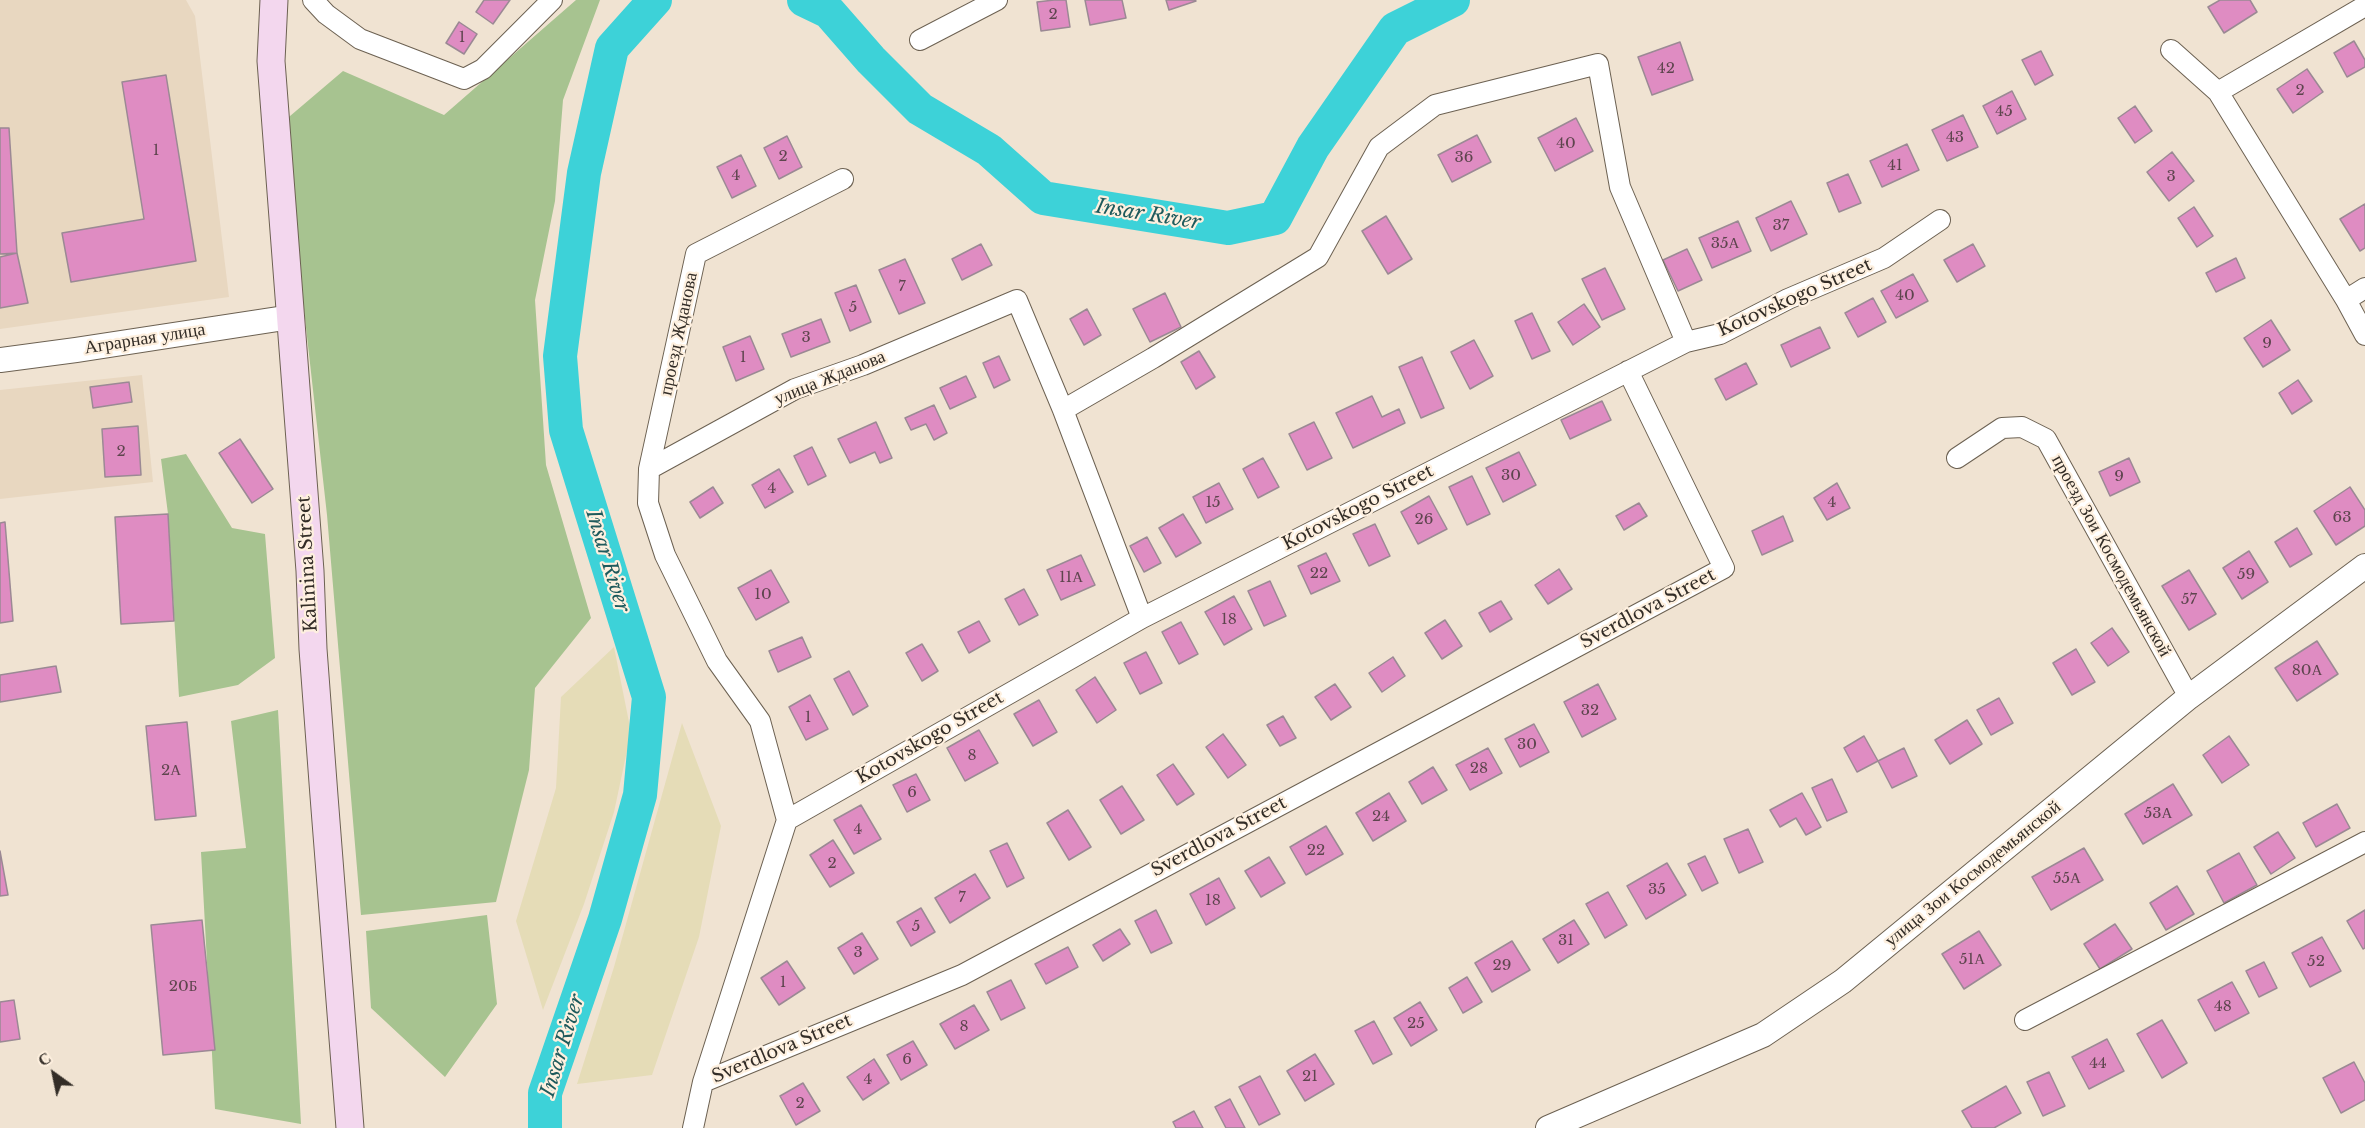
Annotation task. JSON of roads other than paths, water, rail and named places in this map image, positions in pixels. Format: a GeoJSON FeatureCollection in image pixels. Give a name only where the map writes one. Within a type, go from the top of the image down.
{"type":"FeatureCollection","features":[{"type":"Feature","properties":{"kind":"main road","name":"Kalinina Street"},"geometry":{"type":"LineString","coordinates":[[274,0],[271,61],[310,571],[316,695],[350,1128]]}},
{"type":"Feature","properties":{"kind":"street"},"geometry":{"type":"LineString","coordinates":[[313,0],[326,14],[360,39],[464,78],[483,69],[552,0]]}},
{"type":"Feature","properties":{"kind":"street"},"geometry":{"type":"LineString","coordinates":[[920,40],[997,0]]}},
{"type":"Feature","properties":{"kind":"street"},"geometry":{"type":"LineString","coordinates":[[2218,92],[2365,6]]}},
{"type":"Feature","properties":{"kind":"street"},"geometry":{"type":"LineString","coordinates":[[2171,50],[2218,92],[2346,300],[2365,335]]}},
{"type":"Feature","properties":{"kind":"street"},"geometry":{"type":"LineString","coordinates":[[1142,618],[1062,410],[1153,358],[1318,257],[1379,147],[1435,105],[1598,64],[1620,187],[1686,342]]}},
{"type":"Feature","properties":{"kind":"street","name":"проезд Жданова"},"geometry":{"type":"LineString","coordinates":[[649,469],[696,254],[843,179]]}},
{"type":"Feature","properties":{"kind":"street","name":"Kotovskogo Street"},"geometry":{"type":"LineString","coordinates":[[787,820],[1142,618],[1686,342],[1720,333],[1788,299],[1884,258],[1940,220]]}},
{"type":"Feature","properties":{"kind":"street"},"geometry":{"type":"LineString","coordinates":[[2346,300],[2365,288]]}},
{"type":"Feature","properties":{"kind":"street","name":"улица Жданова"},"geometry":{"type":"LineString","coordinates":[[649,469],[795,389],[863,365],[1017,300],[1062,410]]}},
{"type":"Feature","properties":{"kind":"street","name":"Аграрная улица"},"geometry":{"type":"LineString","coordinates":[[0,360],[291,316]]}},
{"type":"Feature","properties":{"kind":"street","name":"Sverdlova Street"},"geometry":{"type":"LineString","coordinates":[[703,1083],[962,975],[1724,568],[1628,371]]}},
{"type":"Feature","properties":{"kind":"street","name":"проезд Зои Космодемьянской"},"geometry":{"type":"LineString","coordinates":[[1957,458],[2002,428],[2022,427],[2046,439],[2189,698]]}},
{"type":"Feature","properties":{"kind":"street"},"geometry":{"type":"LineString","coordinates":[[649,469],[648,503],[665,555],[717,661],[759,721],[787,820],[703,1083],[693,1128]]}},
{"type":"Feature","properties":{"kind":"street","name":"улица Зои Космодемьянской"},"geometry":{"type":"LineString","coordinates":[[1548,1128],[1763,1035],[1843,981],[2189,698],[2363,572]]}},
{"type":"Feature","properties":{"kind":"street"},"geometry":{"type":"LineString","coordinates":[[2025,1020],[2365,842]]}},
{"type":"Feature","properties":{"kind":"waterway","name":"Insar River"},"geometry":{"type":"LineString","coordinates":[[545,1128],[545,1093],[605,919],[640,795],[649,697],[566,430],[560,356],[584,173],[612,48],[655,0]]}},
{"type":"Feature","properties":{"kind":"waterway","name":"Insar River"},"geometry":{"type":"LineString","coordinates":[[804,0],[829,12],[871,60],[920,109],[989,150],[1043,198],[1228,228],[1275,218],[1313,147],[1395,29],[1453,0]]}}]}
